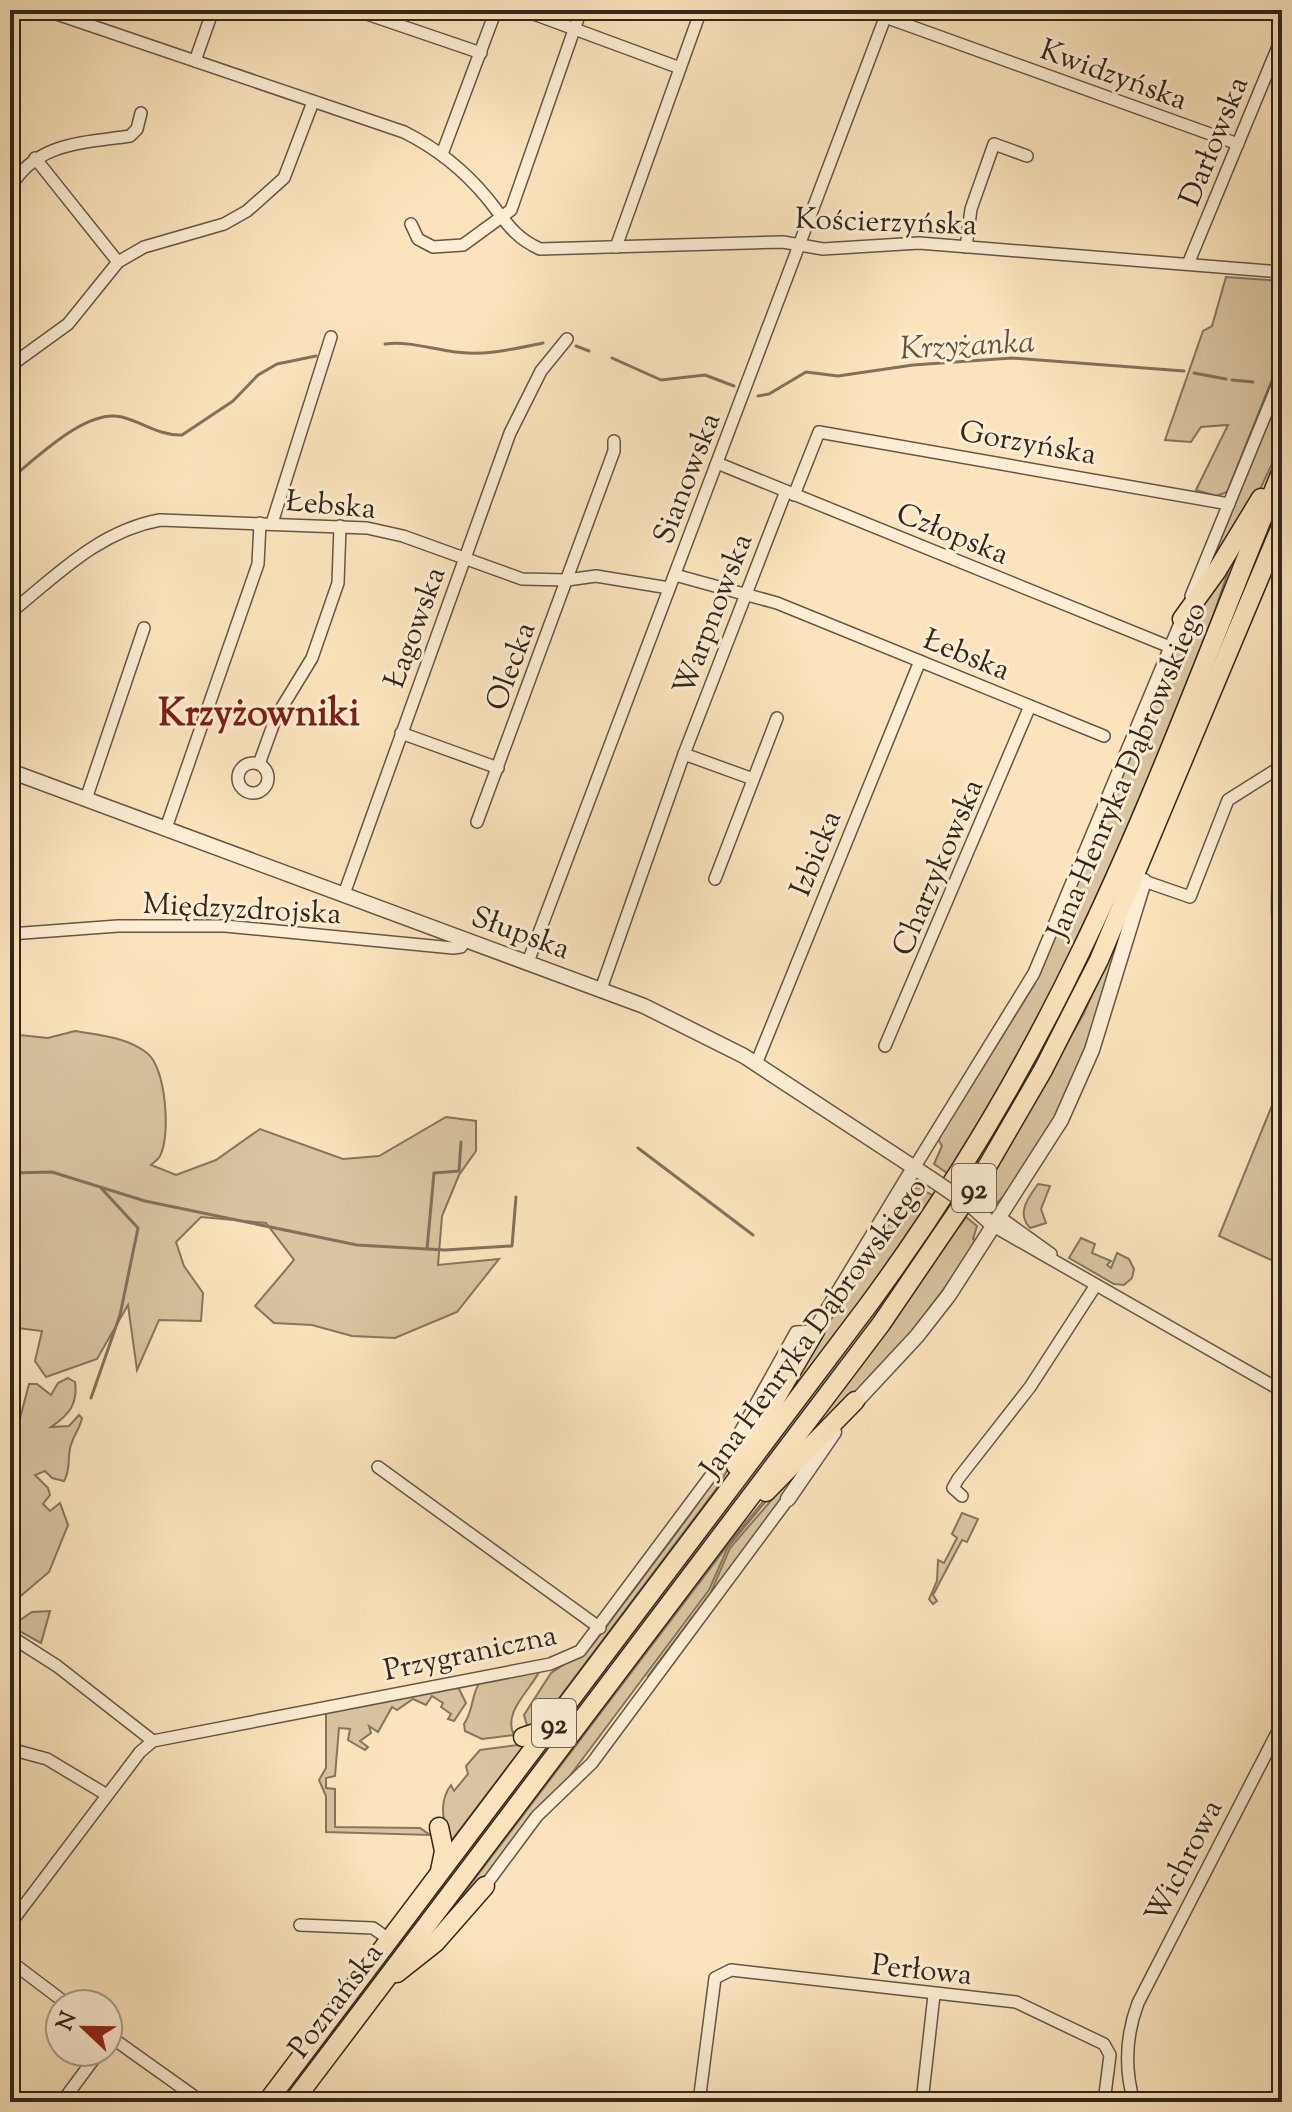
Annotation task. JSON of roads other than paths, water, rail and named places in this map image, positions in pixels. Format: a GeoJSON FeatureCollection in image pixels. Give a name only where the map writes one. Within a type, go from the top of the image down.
{"type":"FeatureCollection","features":[{"type":"Feature","properties":{"kind":"main road"},"geometry":{"type":"LineString","coordinates":[[1182,619],[1216,572],[1282,461]]}},
{"type":"Feature","properties":{"kind":"main road","name":"Jana Henryka Dąbrowskiego"},"geometry":{"type":"LineString","coordinates":[[390,1940],[906,1254],[1021,1068],[1101,908],[1282,470]]}},
{"type":"Feature","properties":{"kind":"main road","name":"Jana Henryka Dąbrowskiego"},"geometry":{"type":"LineString","coordinates":[[422,1931],[902,1295],[986,1169],[1083,992],[1168,800],[1282,524]]}},
{"type":"Feature","properties":{"kind":"main road"},"geometry":{"type":"LineString","coordinates":[[1144,881],[1160,840],[1168,800]]}},
{"type":"Feature","properties":{"kind":"main road"},"geometry":{"type":"LineString","coordinates":[[718,1505],[742,1455],[815,1331]]}},
{"type":"Feature","properties":{"kind":"main road"},"geometry":{"type":"LineString","coordinates":[[718,1539],[855,1401]]}},
{"type":"Feature","properties":{"kind":"main road"},"geometry":{"type":"LineString","coordinates":[[523,1737],[550,1728]]}},
{"type":"Feature","properties":{"kind":"main road"},"geometry":{"type":"LineString","coordinates":[[437,1878],[444,1851],[439,1827]]}},
{"type":"Feature","properties":{"kind":"main road"},"geometry":{"type":"LineString","coordinates":[[382,1984],[431,1948],[485,1886]]}},
{"type":"Feature","properties":{"kind":"main road","name":"Poznańska"},"geometry":{"type":"LineString","coordinates":[[294,2101],[422,1931]]}},
{"type":"Feature","properties":{"kind":"main road","name":"Poznańska"},"geometry":{"type":"LineString","coordinates":[[268,2101],[390,1940]]}},
{"type":"Feature","properties":{"kind":"street","name":"Kościerzyńska"},"geometry":{"type":"LineString","coordinates":[[45,10],[404,132],[442,154],[486,197],[514,234],[540,249],[800,244],[823,249],[919,243],[1282,272]]}},
{"type":"Feature","properties":{"kind":"street"},"geometry":{"type":"LineString","coordinates":[[195,61],[213,10]]}},
{"type":"Feature","properties":{"kind":"street"},"geometry":{"type":"LineString","coordinates":[[355,10],[481,53]]}},
{"type":"Feature","properties":{"kind":"street"},"geometry":{"type":"LineString","coordinates":[[442,154],[496,10]]}},
{"type":"Feature","properties":{"kind":"street"},"geometry":{"type":"LineString","coordinates":[[523,10],[680,68]]}},
{"type":"Feature","properties":{"kind":"street"},"geometry":{"type":"LineString","coordinates":[[411,224],[418,239],[433,247],[463,245],[511,210],[581,10]]}},
{"type":"Feature","properties":{"kind":"street"},"geometry":{"type":"LineString","coordinates":[[616,247],[701,10]]}},
{"type":"Feature","properties":{"kind":"street","name":"Kwidzyńska"},"geometry":{"type":"LineString","coordinates":[[886,13],[1238,144]]}},
{"type":"Feature","properties":{"kind":"street","name":"Sianowska"},"geometry":{"type":"LineString","coordinates":[[528,962],[886,13]]}},
{"type":"Feature","properties":{"kind":"street","name":"Darłowska"},"geometry":{"type":"LineString","coordinates":[[1188,264],[1282,37]]}},
{"type":"Feature","properties":{"kind":"street"},"geometry":{"type":"LineString","coordinates":[[10,366],[68,324],[118,262],[144,247],[224,224],[247,211],[284,178],[313,102]]}},
{"type":"Feature","properties":{"kind":"street"},"geometry":{"type":"LineString","coordinates":[[10,188],[35,158],[58,147],[130,136],[137,129],[141,113]]}},
{"type":"Feature","properties":{"kind":"street"},"geometry":{"type":"LineString","coordinates":[[966,247],[971,209],[994,144],[1027,156]]}},
{"type":"Feature","properties":{"kind":"street"},"geometry":{"type":"LineString","coordinates":[[35,158],[118,262]]}},
{"type":"Feature","properties":{"kind":"street"},"geometry":{"type":"LineString","coordinates":[[166,828],[258,564],[266,523],[331,337]]}},
{"type":"Feature","properties":{"kind":"street","name":"Łagowska"},"geometry":{"type":"LineString","coordinates":[[344,894],[515,422],[541,371],[567,339]]}},
{"type":"Feature","properties":{"kind":"street","name":"Jana Henryka Dąbrowskiego"},"geometry":{"type":"LineString","coordinates":[[914,1168],[1034,973],[1282,374]]}},
{"type":"Feature","properties":{"kind":"street","name":"Gorzyńska"},"geometry":{"type":"LineString","coordinates":[[819,432],[1229,504]]}},
{"type":"Feature","properties":{"kind":"street","name":"Warpnowska"},"geometry":{"type":"LineString","coordinates":[[601,989],[684,754],[745,595],[819,432]]}},
{"type":"Feature","properties":{"kind":"street","name":"Olecka"},"geometry":{"type":"LineString","coordinates":[[477,822],[614,451],[614,441]]}},
{"type":"Feature","properties":{"kind":"street","name":"Człopska"},"geometry":{"type":"LineString","coordinates":[[717,463],[1170,647]]}},
{"type":"Feature","properties":{"kind":"street","name":"Łebska"},"geometry":{"type":"LineString","coordinates":[[10,613],[107,536],[134,525],[188,520],[340,526],[403,536],[522,579],[567,580],[596,576],[669,588]]}},
{"type":"Feature","properties":{"kind":"street"},"geometry":{"type":"LineString","coordinates":[[259,764],[276,717],[312,658],[338,583],[340,526]]}},
{"type":"Feature","properties":{"kind":"street","name":"Łebska"},"geometry":{"type":"LineString","coordinates":[[675,575],[777,603],[1104,736]]}},
{"type":"Feature","properties":{"kind":"street"},"geometry":{"type":"LineString","coordinates":[[86,799],[144,628]]}},
{"type":"Feature","properties":{"kind":"street","name":"Izbicka"},"geometry":{"type":"LineString","coordinates":[[756,1064],[920,661]]}},
{"type":"Feature","properties":{"kind":"street","name":"Charzykowska"},"geometry":{"type":"LineString","coordinates":[[885,1046],[1030,706]]}},
{"type":"Feature","properties":{"kind":"street"},"geometry":{"type":"LineString","coordinates":[[715,879],[777,718]]}},
{"type":"Feature","properties":{"kind":"street"},"geometry":{"type":"LineString","coordinates":[[401,733],[498,768]]}},
{"type":"Feature","properties":{"kind":"street"},"geometry":{"type":"LineString","coordinates":[[684,754],[753,779]]}},
{"type":"Feature","properties":{"kind":"street"},"geometry":{"type":"LineString","coordinates":[[485,1886],[537,1816],[592,1763],[788,1499],[855,1401],[925,1327],[998,1222],[1065,1113],[1088,1062],[1144,881],[1190,897],[1228,800],[1282,766]]}},
{"type":"Feature","properties":{"kind":"street","name":"Słupska"},"geometry":{"type":"LineString","coordinates":[[10,771],[601,989],[673,1019],[756,1064],[998,1222]]}},
{"type":"Feature","properties":{"kind":"street","name":"Międzyzdrojska"},"geometry":{"type":"LineString","coordinates":[[10,934],[168,925],[273,929],[456,949],[466,939]]}},
{"type":"Feature","properties":{"kind":"street"},"geometry":{"type":"LineString","coordinates":[[815,1331],[914,1168]]}},
{"type":"Feature","properties":{"kind":"street"},"geometry":{"type":"LineString","coordinates":[[998,1222],[1096,1285],[1282,1391]]}},
{"type":"Feature","properties":{"kind":"street"},"geometry":{"type":"LineString","coordinates":[[962,1496],[953,1488],[958,1479],[1030,1387],[1096,1285]]}},
{"type":"Feature","properties":{"kind":"street","name":"Przygraniczna"},"geometry":{"type":"LineString","coordinates":[[153,1741],[550,1664],[580,1651],[730,1450],[796,1332],[815,1331]]}},
{"type":"Feature","properties":{"kind":"street"},"geometry":{"type":"LineString","coordinates":[[378,1467],[600,1628]]}},
{"type":"Feature","properties":{"kind":"street"},"geometry":{"type":"LineString","coordinates":[[10,1636],[57,1666],[153,1741],[107,1795],[10,1924]]}},
{"type":"Feature","properties":{"kind":"street","name":"Wichrowa"},"geometry":{"type":"LineString","coordinates":[[1134,2102],[1127,2064],[1131,2024],[1144,1991],[1282,1723]]}},
{"type":"Feature","properties":{"kind":"street"},"geometry":{"type":"LineString","coordinates":[[10,1749],[57,1764],[107,1795]]}},
{"type":"Feature","properties":{"kind":"street"},"geometry":{"type":"LineString","coordinates":[[300,1925],[373,1928],[390,1940]]}},
{"type":"Feature","properties":{"kind":"street"},"geometry":{"type":"LineString","coordinates":[[10,1961],[46,1988]]}},
{"type":"Feature","properties":{"kind":"street","name":"Perłowa"},"geometry":{"type":"LineString","coordinates":[[700,2099],[715,1978],[731,1970],[1016,2002],[1104,2044],[1110,2055],[1104,2102]]}},
{"type":"Feature","properties":{"kind":"street"},"geometry":{"type":"LineString","coordinates":[[922,2102],[934,1995]]}},
{"type":"Feature","properties":{"kind":"street"},"geometry":{"type":"LineString","coordinates":[[124,2047],[202,2102]]}},
{"type":"Feature","properties":{"kind":"street"},"geometry":{"type":"LineString","coordinates":[[62,2102],[87,2068]]}},
{"type":"Feature","properties":{"kind":"street"},"geometry":{"type":"LineString","coordinates":[[700,2099],[743,2102]]}},
{"type":"Feature","properties":{"kind":"waterway","name":"Krzyżanka"},"geometry":{"type":"LineString","coordinates":[[385,344],[478,353],[543,343]]}},
{"type":"Feature","properties":{"kind":"waterway","name":"Krzyżanka"},"geometry":{"type":"LineString","coordinates":[[576,346],[589,351]]}},
{"type":"Feature","properties":{"kind":"waterway","name":"Krzyżanka"},"geometry":{"type":"LineString","coordinates":[[10,479],[63,437],[93,420],[108,416],[122,417],[159,431],[182,435],[233,401],[258,375],[277,364],[316,356]]}},
{"type":"Feature","properties":{"kind":"waterway","name":"Krzyżanka"},"geometry":{"type":"LineString","coordinates":[[612,358],[661,380],[705,375],[734,386]]}},
{"type":"Feature","properties":{"kind":"waterway","name":"Krzyżanka"},"geometry":{"type":"LineString","coordinates":[[758,396],[769,394],[806,372],[838,376],[913,365],[1012,358],[1184,371]]}},
{"type":"Feature","properties":{"kind":"waterway","name":"Krzyżanka"},"geometry":{"type":"LineString","coordinates":[[1194,373],[1226,379]]}},
{"type":"Feature","properties":{"kind":"waterway","name":"Krzyżanka"},"geometry":{"type":"LineString","coordinates":[[1232,380],[1253,382]]}},
{"type":"Feature","properties":{"kind":"waterway"},"geometry":{"type":"LineString","coordinates":[[427,1249],[434,1173],[459,1171],[461,1142]]}},
{"type":"Feature","properties":{"kind":"waterway"},"geometry":{"type":"LineString","coordinates":[[638,1148],[753,1235]]}},
{"type":"Feature","properties":{"kind":"waterway"},"geometry":{"type":"LineString","coordinates":[[10,1173],[52,1172],[145,1201],[357,1245],[445,1250],[512,1246],[516,1197]]}},
{"type":"Feature","properties":{"kind":"waterway"},"geometry":{"type":"LineString","coordinates":[[91,1398],[120,1315],[138,1228],[101,1188]]}},
{"type":"Feature","properties":{"kind":"district","name":"Krzyżowniki"},"geometry":{"type":"Point","coordinates":[259,712]}}]}
